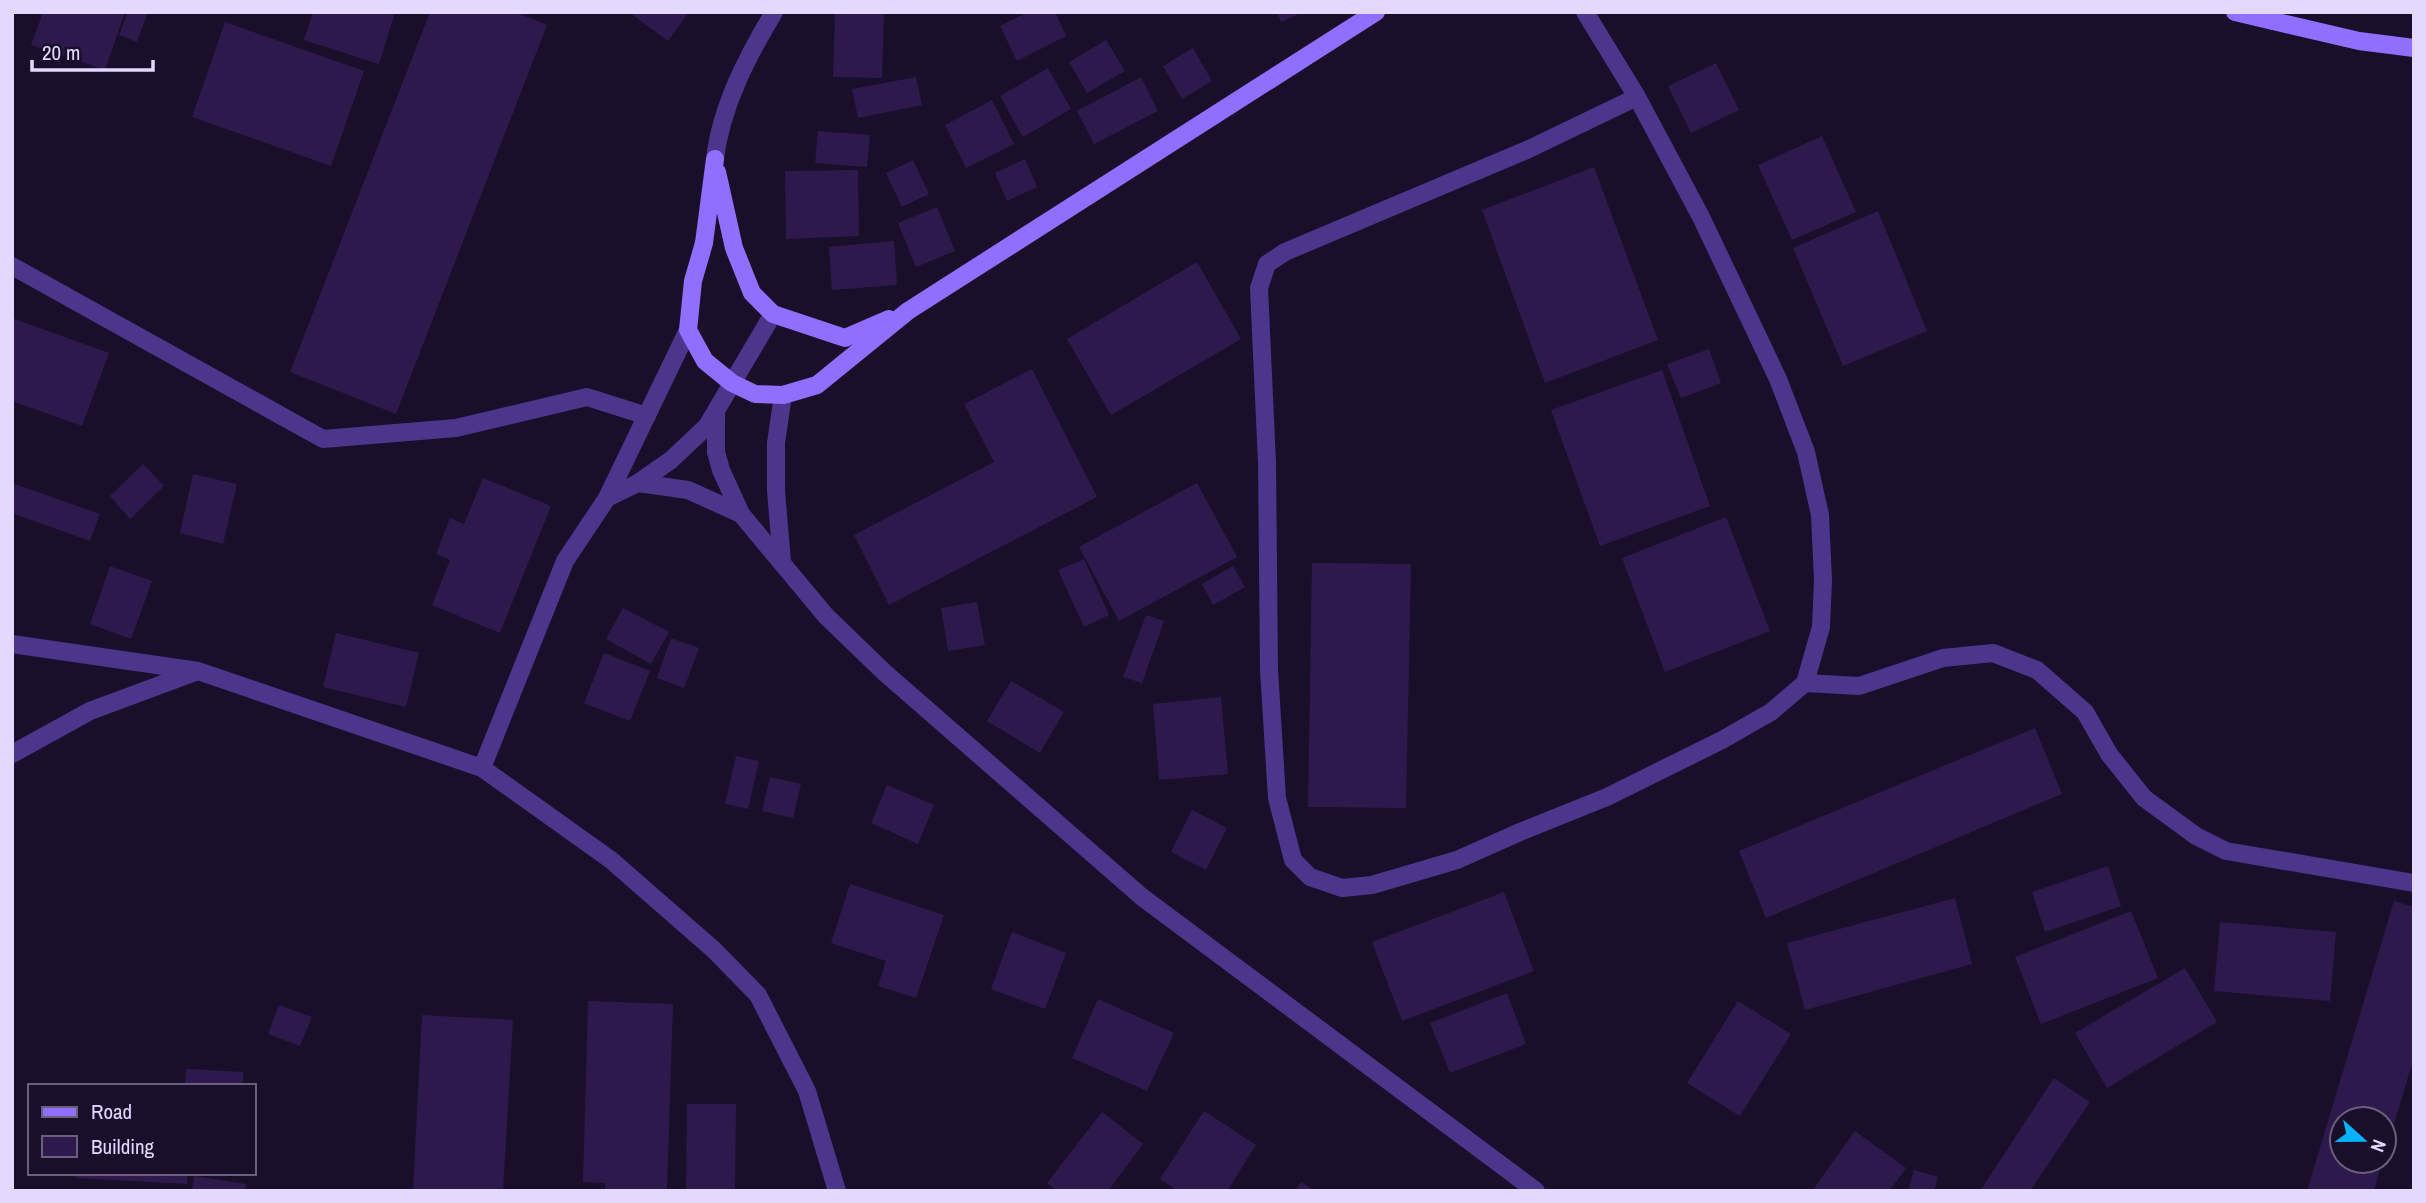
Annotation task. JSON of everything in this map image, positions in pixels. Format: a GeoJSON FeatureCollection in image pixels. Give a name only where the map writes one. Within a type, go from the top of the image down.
{"type":"FeatureCollection","features":[{"type":"Feature","properties":{"kind":"street"},"geometry":{"type":"LineString","coordinates":[[482,768],[565,561],[607,498],[688,330],[693,281],[704,243],[718,136],[730,101],[774,12]]}},
{"type":"Feature","properties":{"kind":"street"},"geometry":{"type":"LineString","coordinates":[[688,330],[705,361],[732,383],[755,394],[783,395],[817,385],[908,311],[1376,12]]}},
{"type":"Feature","properties":{"kind":"street"},"geometry":{"type":"LineString","coordinates":[[1585,12],[1637,97],[1701,218],[1778,379],[1805,452],[1820,515],[1823,580],[1821,627],[1805,683],[1771,712],[1722,740],[1607,797],[1520,831],[1457,860],[1372,885],[1342,888],[1310,877],[1293,860],[1277,797],[1269,670],[1267,463],[1259,288],[1267,264],[1284,252],[1529,149],[1637,97]]}},
{"type":"Feature","properties":{"kind":"street"},"geometry":{"type":"LineString","coordinates":[[2235,12],[2359,41],[2414,48]]}},
{"type":"Feature","properties":{"kind":"street"},"geometry":{"type":"LineString","coordinates":[[715,159],[734,248],[752,293],[772,314],[845,338],[908,311]]}},
{"type":"Feature","properties":{"kind":"street"},"geometry":{"type":"LineString","coordinates":[[12,266],[323,439],[456,428],[587,397],[646,416]]}},
{"type":"Feature","properties":{"kind":"street"},"geometry":{"type":"LineString","coordinates":[[607,498],[638,484],[671,460],[707,426],[772,314]]}},
{"type":"Feature","properties":{"kind":"street"},"geometry":{"type":"LineString","coordinates":[[782,562],[776,443],[783,395]]}},
{"type":"Feature","properties":{"kind":"street"},"geometry":{"type":"LineString","coordinates":[[716,412],[716,452],[741,514],[826,616],[884,672],[1142,897],[1536,1191]]}},
{"type":"Feature","properties":{"kind":"street"},"geometry":{"type":"LineString","coordinates":[[638,484],[688,490],[741,514]]}},
{"type":"Feature","properties":{"kind":"street"},"geometry":{"type":"LineString","coordinates":[[12,644],[198,671],[482,768],[611,860],[714,950],[758,995],[807,1091],[836,1191]]}},
{"type":"Feature","properties":{"kind":"street"},"geometry":{"type":"LineString","coordinates":[[1805,683],[1859,686],[1943,657],[1993,653],[2036,670],[2085,712],[2109,754],[2144,798],[2196,836],[2226,851],[2414,883]]}},
{"type":"Feature","properties":{"kind":"street"},"geometry":{"type":"LineString","coordinates":[[12,754],[90,711],[198,671]]}},
{"type":"Feature","properties":{"kind":"building"},"geometry":{"type":"Polygon","coordinates":[[[43,12],[125,12],[105,70],[31,45],[43,12]]]}},
{"type":"Feature","properties":{"kind":"building"},"geometry":{"type":"Polygon","coordinates":[[[128,12],[148,12],[137,42],[119,35],[128,12]]]}},
{"type":"Feature","properties":{"kind":"building"},"geometry":{"type":"Polygon","coordinates":[[[313,12],[395,12],[379,64],[304,40],[313,12]]]}},
{"type":"Feature","properties":{"kind":"building"},"geometry":{"type":"Polygon","coordinates":[[[430,12],[515,12],[547,25],[396,414],[290,372],[430,12]]]}},
{"type":"Feature","properties":{"kind":"building"},"geometry":{"type":"Polygon","coordinates":[[[629,12],[689,12],[668,41],[629,12]]]}},
{"type":"Feature","properties":{"kind":"building"},"geometry":{"type":"Polygon","coordinates":[[[835,12],[884,12],[882,78],[833,77],[835,12]]]}},
{"type":"Feature","properties":{"kind":"building"},"geometry":{"type":"Polygon","coordinates":[[[1028,12],[1055,12],[1066,36],[1017,61],[1000,26],[1028,12]]]}},
{"type":"Feature","properties":{"kind":"building"},"geometry":{"type":"Polygon","coordinates":[[[1277,12],[1303,12],[1281,22],[1277,12]]]}},
{"type":"Feature","properties":{"kind":"building"},"geometry":{"type":"Polygon","coordinates":[[[225,22],[364,71],[331,166],[192,117],[225,22]]]}},
{"type":"Feature","properties":{"kind":"building"},"geometry":{"type":"Polygon","coordinates":[[[1106,40],[1125,71],[1087,93],[1069,62],[1106,40]]]}},
{"type":"Feature","properties":{"kind":"building"},"geometry":{"type":"Polygon","coordinates":[[[1193,48],[1212,81],[1182,99],[1163,66],[1193,48]]]}},
{"type":"Feature","properties":{"kind":"building"},"geometry":{"type":"Polygon","coordinates":[[[1716,63],[1739,110],[1691,133],[1668,86],[1716,63]]]}},
{"type":"Feature","properties":{"kind":"building"},"geometry":{"type":"Polygon","coordinates":[[[1048,68],[1071,109],[1023,137],[1000,96],[1048,68]]]}},
{"type":"Feature","properties":{"kind":"building"},"geometry":{"type":"Polygon","coordinates":[[[916,77],[922,105],[858,118],[852,89],[916,77]]]}},
{"type":"Feature","properties":{"kind":"building"},"geometry":{"type":"Polygon","coordinates":[[[1141,77],[1158,111],[1094,144],[1077,111],[1141,77]]]}},
{"type":"Feature","properties":{"kind":"building"},"geometry":{"type":"Polygon","coordinates":[[[992,100],[1014,144],[966,168],[945,125],[992,100]]]}},
{"type":"Feature","properties":{"kind":"building"},"geometry":{"type":"Polygon","coordinates":[[[818,131],[870,135],[867,167],[815,163],[818,131]]]}},
{"type":"Feature","properties":{"kind":"building"},"geometry":{"type":"Polygon","coordinates":[[[1822,136],[1856,212],[1792,240],[1758,165],[1822,136]]]}},
{"type":"Feature","properties":{"kind":"building"},"geometry":{"type":"Polygon","coordinates":[[[1025,159],[1037,187],[1007,201],[995,173],[1025,159]]]}},
{"type":"Feature","properties":{"kind":"building"},"geometry":{"type":"Polygon","coordinates":[[[913,160],[929,194],[902,207],[886,173],[913,160]]]}},
{"type":"Feature","properties":{"kind":"building"},"geometry":{"type":"Polygon","coordinates":[[[1594,167],[1658,340],[1545,383],[1482,210],[1594,167]]]}},
{"type":"Feature","properties":{"kind":"building"},"geometry":{"type":"Polygon","coordinates":[[[858,170],[859,236],[786,239],[785,171],[858,170]]]}},
{"type":"Feature","properties":{"kind":"building"},"geometry":{"type":"Polygon","coordinates":[[[937,207],[955,251],[916,267],[898,223],[937,207]]]}},
{"type":"Feature","properties":{"kind":"building"},"geometry":{"type":"Polygon","coordinates":[[[1878,211],[1927,331],[1843,366],[1793,248],[1878,211]]]}},
{"type":"Feature","properties":{"kind":"building"},"geometry":{"type":"Polygon","coordinates":[[[894,241],[897,285],[832,290],[829,247],[894,241]]]}},
{"type":"Feature","properties":{"kind":"building"},"geometry":{"type":"Polygon","coordinates":[[[1197,262],[1241,339],[1111,415],[1067,339],[1197,262]]]}},
{"type":"Feature","properties":{"kind":"building"},"geometry":{"type":"Polygon","coordinates":[[[12,318],[109,353],[82,426],[12,401],[12,318]]]}},
{"type":"Feature","properties":{"kind":"building"},"geometry":{"type":"Polygon","coordinates":[[[1709,349],[1721,383],[1681,398],[1667,364],[1709,349]]]}},
{"type":"Feature","properties":{"kind":"building"},"geometry":{"type":"Polygon","coordinates":[[[1032,369],[1097,497],[889,605],[854,535],[994,462],[964,404],[1032,369]]]}},
{"type":"Feature","properties":{"kind":"building"},"geometry":{"type":"Polygon","coordinates":[[[1662,370],[1710,506],[1600,546],[1551,410],[1662,370]]]}},
{"type":"Feature","properties":{"kind":"building"},"geometry":{"type":"Polygon","coordinates":[[[143,464],[164,486],[130,519],[110,496],[143,464]]]}},
{"type":"Feature","properties":{"kind":"building"},"geometry":{"type":"Polygon","coordinates":[[[193,474],[237,484],[223,544],[180,533],[193,474]]]}},
{"type":"Feature","properties":{"kind":"building"},"geometry":{"type":"Polygon","coordinates":[[[483,478],[551,506],[500,633],[432,605],[450,560],[436,554],[450,518],[464,524],[483,478]]]}},
{"type":"Feature","properties":{"kind":"building"},"geometry":{"type":"Polygon","coordinates":[[[12,483],[100,514],[90,541],[12,513],[12,483]]]}},
{"type":"Feature","properties":{"kind":"building"},"geometry":{"type":"Polygon","coordinates":[[[1197,483],[1237,557],[1119,621],[1079,547],[1197,483]]]}},
{"type":"Feature","properties":{"kind":"building"},"geometry":{"type":"Polygon","coordinates":[[[1726,517],[1770,631],[1665,672],[1622,558],[1726,517]]]}},
{"type":"Feature","properties":{"kind":"building"},"geometry":{"type":"Polygon","coordinates":[[[1084,559],[1109,615],[1084,627],[1058,570],[1084,559]]]}},
{"type":"Feature","properties":{"kind":"building"},"geometry":{"type":"Polygon","coordinates":[[[1312,563],[1411,564],[1406,808],[1308,807],[1312,563]]]}},
{"type":"Feature","properties":{"kind":"building"},"geometry":{"type":"Polygon","coordinates":[[[110,566],[152,581],[131,639],[90,624],[110,566]]]}},
{"type":"Feature","properties":{"kind":"building"},"geometry":{"type":"Polygon","coordinates":[[[1233,566],[1245,587],[1213,605],[1202,584],[1233,566]]]}},
{"type":"Feature","properties":{"kind":"building"},"geometry":{"type":"Polygon","coordinates":[[[977,602],[985,645],[948,651],[941,608],[977,602]]]}},
{"type":"Feature","properties":{"kind":"building"},"geometry":{"type":"Polygon","coordinates":[[[623,608],[669,632],[651,664],[606,639],[623,608]]]}},
{"type":"Feature","properties":{"kind":"building"},"geometry":{"type":"Polygon","coordinates":[[[1146,615],[1164,621],[1142,683],[1123,677],[1146,615]]]}},
{"type":"Feature","properties":{"kind":"building"},"geometry":{"type":"Polygon","coordinates":[[[336,633],[419,653],[406,707],[323,687],[336,633]]]}},
{"type":"Feature","properties":{"kind":"building"},"geometry":{"type":"Polygon","coordinates":[[[671,638],[699,648],[684,688],[657,678],[671,638]]]}},
{"type":"Feature","properties":{"kind":"building"},"geometry":{"type":"Polygon","coordinates":[[[604,653],[650,671],[630,721],[584,703],[604,653]]]}},
{"type":"Feature","properties":{"kind":"building"},"geometry":{"type":"Polygon","coordinates":[[[1011,681],[1064,712],[1040,753],[987,721],[1011,681]]]}},
{"type":"Feature","properties":{"kind":"building"},"geometry":{"type":"Polygon","coordinates":[[[1221,697],[1228,774],[1159,780],[1153,704],[1221,697]]]}},
{"type":"Feature","properties":{"kind":"building"},"geometry":{"type":"Polygon","coordinates":[[[2035,728],[2062,794],[1766,918],[1739,851],[2035,728]]]}},
{"type":"Feature","properties":{"kind":"building"},"geometry":{"type":"Polygon","coordinates":[[[736,756],[759,761],[748,809],[725,804],[736,756]]]}},
{"type":"Feature","properties":{"kind":"building"},"geometry":{"type":"Polygon","coordinates":[[[770,777],[801,784],[793,818],[762,811],[770,777]]]}},
{"type":"Feature","properties":{"kind":"building"},"geometry":{"type":"Polygon","coordinates":[[[887,785],[934,805],[918,844],[871,823],[887,785]]]}},
{"type":"Feature","properties":{"kind":"building"},"geometry":{"type":"Polygon","coordinates":[[[1192,810],[1227,828],[1206,870],[1171,852],[1192,810]]]}},
{"type":"Feature","properties":{"kind":"building"},"geometry":{"type":"Polygon","coordinates":[[[2108,866],[2121,906],[2045,932],[2032,892],[2108,866]]]}},
{"type":"Feature","properties":{"kind":"building"},"geometry":{"type":"Polygon","coordinates":[[[850,884],[944,915],[916,998],[878,986],[886,961],[831,943],[850,884]]]}},
{"type":"Feature","properties":{"kind":"building"},"geometry":{"type":"Polygon","coordinates":[[[1504,892],[1534,971],[1402,1021],[1372,942],[1504,892]]]}},
{"type":"Feature","properties":{"kind":"building"},"geometry":{"type":"Polygon","coordinates":[[[1955,898],[1972,964],[1805,1010],[1787,943],[1955,898]]]}},
{"type":"Feature","properties":{"kind":"building"},"geometry":{"type":"Polygon","coordinates":[[[2394,901],[2414,907],[2414,1057],[2398,1111],[2398,1105],[2333,1105],[2394,901]]]}},
{"type":"Feature","properties":{"kind":"building"},"geometry":{"type":"Polygon","coordinates":[[[2131,911],[2158,978],[2041,1024],[2015,957],[2131,911]]]}},
{"type":"Feature","properties":{"kind":"building"},"geometry":{"type":"Polygon","coordinates":[[[2220,922],[2336,932],[2330,1001],[2214,991],[2220,922]]]}},
{"type":"Feature","properties":{"kind":"building"},"geometry":{"type":"Polygon","coordinates":[[[1012,932],[1066,953],[1045,1009],[991,989],[1012,932]]]}},
{"type":"Feature","properties":{"kind":"building"},"geometry":{"type":"Polygon","coordinates":[[[2185,968],[2217,1022],[2107,1088],[2075,1033],[2185,968]]]}},
{"type":"Feature","properties":{"kind":"building"},"geometry":{"type":"Polygon","coordinates":[[[1507,993],[1526,1044],[1450,1073],[1430,1023],[1507,993]]]}},
{"type":"Feature","properties":{"kind":"building"},"geometry":{"type":"Polygon","coordinates":[[[1098,999],[1174,1033],[1147,1091],[1072,1058],[1098,999]]]}},
{"type":"Feature","properties":{"kind":"building"},"geometry":{"type":"Polygon","coordinates":[[[588,1001],[673,1004],[667,1191],[605,1191],[605,1183],[583,1182],[588,1001]]]}},
{"type":"Feature","properties":{"kind":"building"},"geometry":{"type":"Polygon","coordinates":[[[1738,1001],[1791,1034],[1740,1116],[1687,1083],[1738,1001]]]}},
{"type":"Feature","properties":{"kind":"building"},"geometry":{"type":"Polygon","coordinates":[[[279,1005],[312,1017],[300,1046],[268,1034],[279,1005]]]}},
{"type":"Feature","properties":{"kind":"building"},"geometry":{"type":"Polygon","coordinates":[[[422,1015],[513,1020],[503,1191],[413,1191],[422,1015]]]}},
{"type":"Feature","properties":{"kind":"building"},"geometry":{"type":"Polygon","coordinates":[[[186,1069],[243,1072],[243,1084],[185,1084],[186,1069]]]}},
{"type":"Feature","properties":{"kind":"building"},"geometry":{"type":"Polygon","coordinates":[[[2054,1078],[2090,1102],[2030,1191],[1980,1191],[2054,1078]]]}},
{"type":"Feature","properties":{"kind":"building"},"geometry":{"type":"Polygon","coordinates":[[[687,1104],[736,1104],[735,1191],[686,1191],[687,1104]]]}},
{"type":"Feature","properties":{"kind":"building"},"geometry":{"type":"Polygon","coordinates":[[[1204,1111],[1256,1145],[1227,1191],[1178,1191],[1160,1179],[1204,1111]]]}},
{"type":"Feature","properties":{"kind":"building"},"geometry":{"type":"Polygon","coordinates":[[[1102,1112],[1143,1144],[1108,1191],[1058,1191],[1047,1183],[1102,1112]]]}},
{"type":"Feature","properties":{"kind":"building"},"geometry":{"type":"Polygon","coordinates":[[[2328,1121],[2328,1175],[2378,1175],[2374,1191],[2307,1191],[2328,1121]]]}},
{"type":"Feature","properties":{"kind":"building"},"geometry":{"type":"Polygon","coordinates":[[[1855,1131],[1906,1168],[1889,1191],[1812,1191],[1855,1131]]]}},
{"type":"Feature","properties":{"kind":"building"},"geometry":{"type":"Polygon","coordinates":[[[1914,1170],[1938,1177],[1934,1191],[1908,1191],[1914,1170]]]}},
{"type":"Feature","properties":{"kind":"building"},"geometry":{"type":"Polygon","coordinates":[[[76,1175],[187,1175],[187,1184],[75,1178],[76,1175]]]}},
{"type":"Feature","properties":{"kind":"building"},"geometry":{"type":"Polygon","coordinates":[[[194,1176],[246,1184],[245,1191],[192,1191],[194,1176]]]}},
{"type":"Feature","properties":{"kind":"building"},"geometry":{"type":"Polygon","coordinates":[[[1301,1182],[1315,1191],[1295,1191],[1301,1182]]]}}]}
